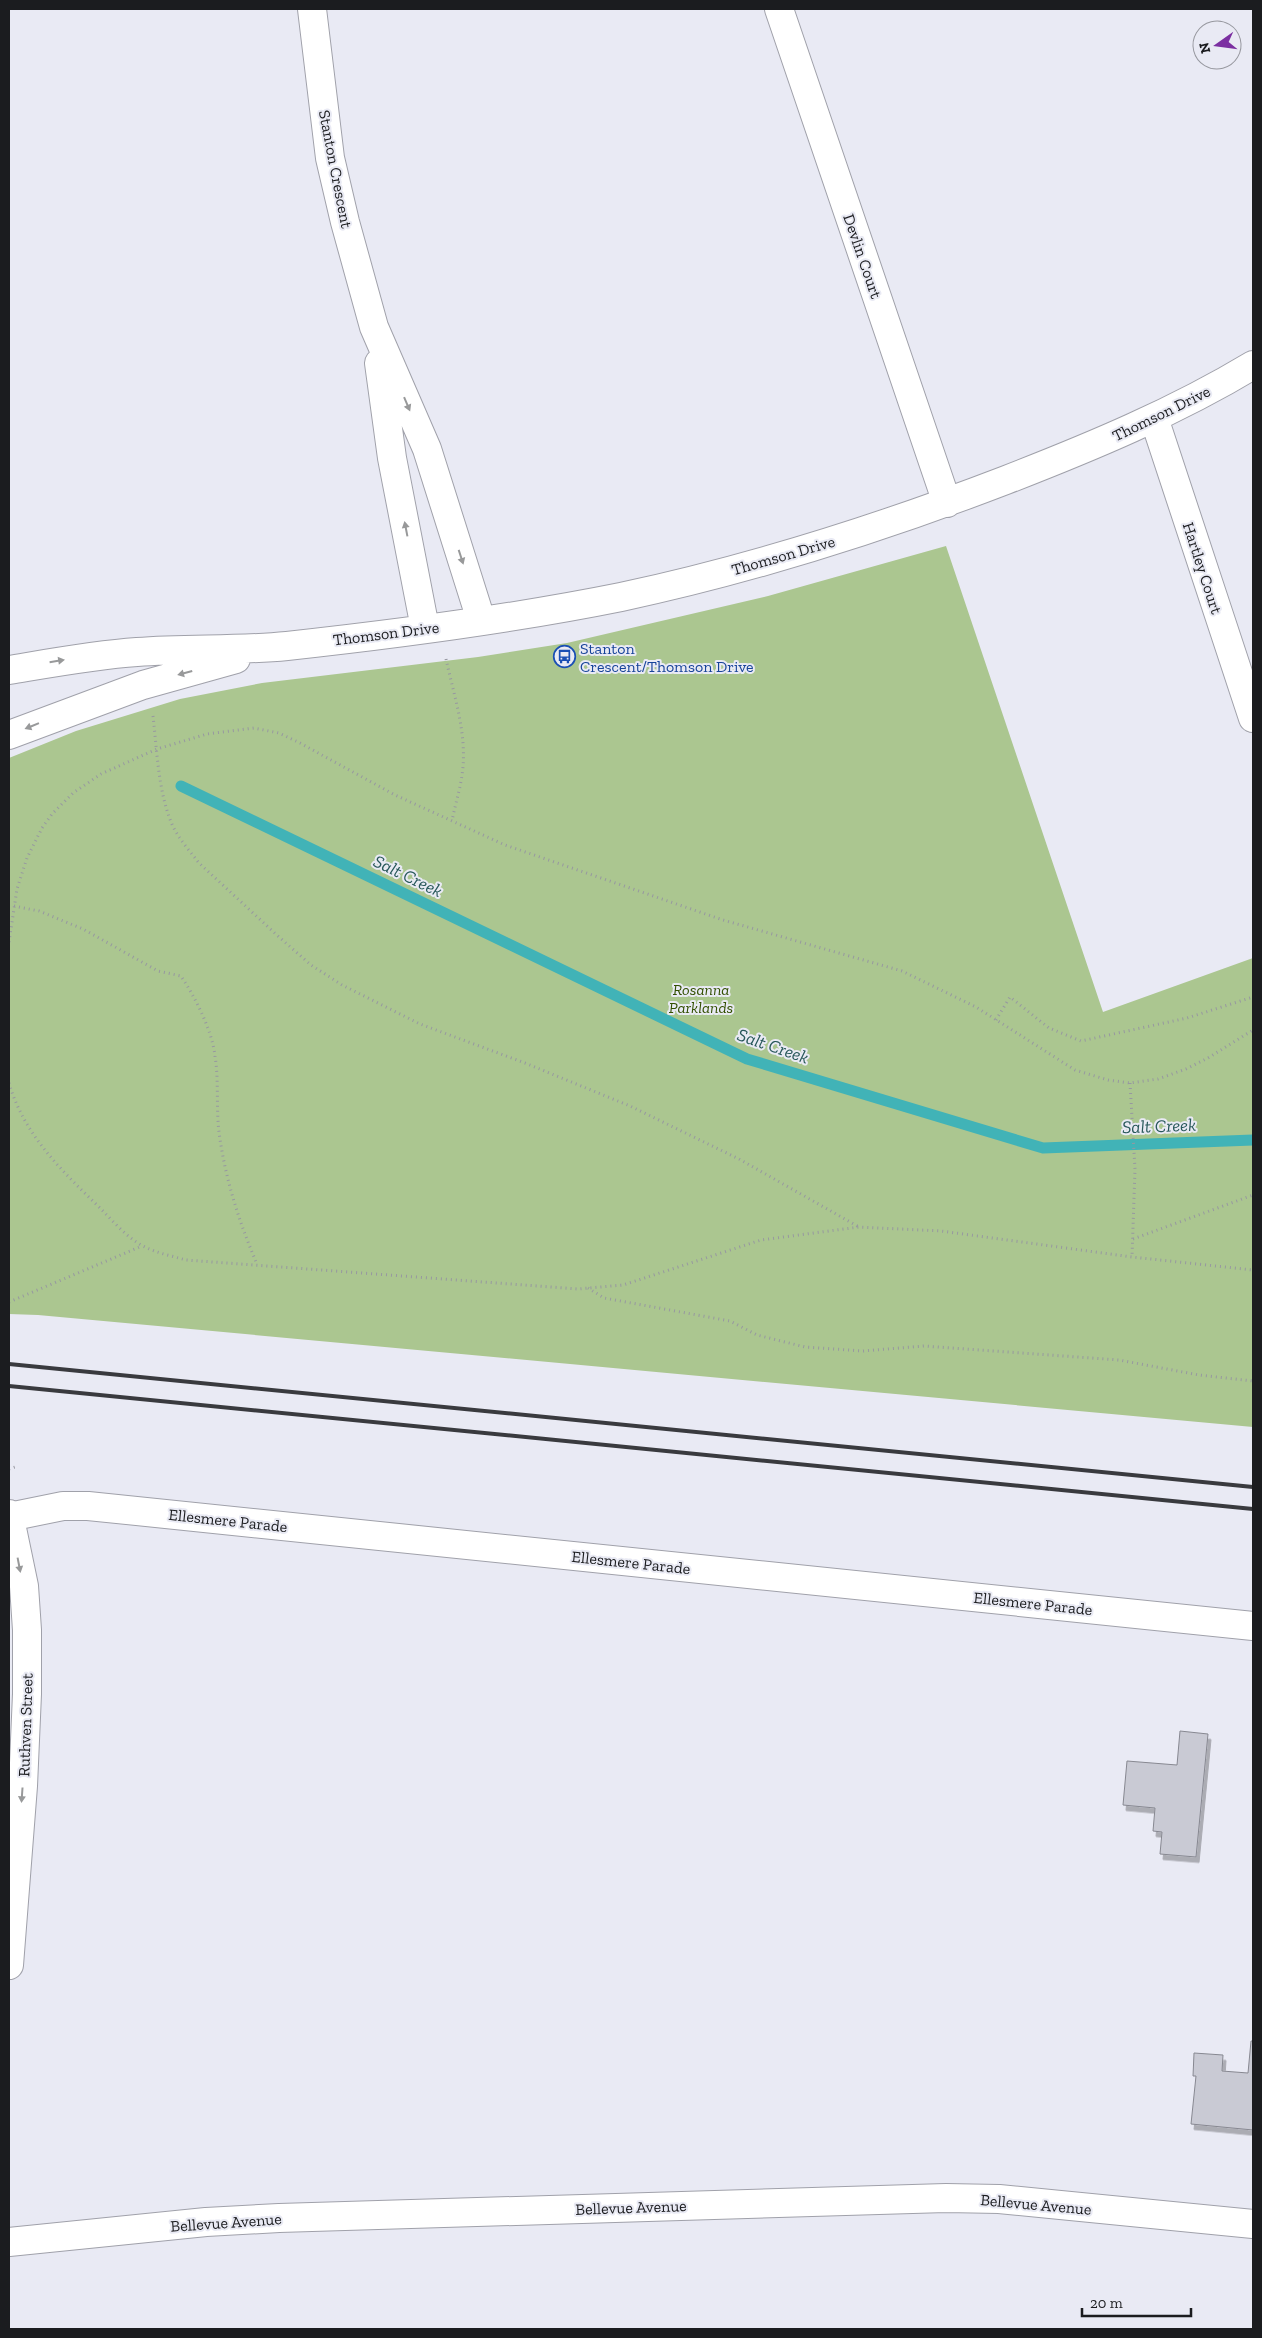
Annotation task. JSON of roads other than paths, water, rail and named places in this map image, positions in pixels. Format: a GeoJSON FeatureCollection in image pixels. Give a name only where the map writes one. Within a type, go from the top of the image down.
{"type":"FeatureCollection","features":[{"type":"Feature","properties":{"kind":"street","name":"Stanton Crescent"},"geometry":{"type":"LineString","coordinates":[[312,9],[330,158],[345,222],[374,326],[427,449],[481,620]]}},
{"type":"Feature","properties":{"kind":"street","name":"Devlin Court"},"geometry":{"type":"LineString","coordinates":[[779,9],[947,502]]}},
{"type":"Feature","properties":{"kind":"street","name":"Stanton Crescent"},"geometry":{"type":"LineString","coordinates":[[374,326],[392,458],[432,627]]}},
{"type":"Feature","properties":{"kind":"street","name":"Thomson Drive"},"geometry":{"type":"LineString","coordinates":[[9,670],[62,660],[137,652],[283,646],[432,627],[620,597],[695,579],[860,533],[947,502],[1089,447],[1154,418],[1253,365]]}},
{"type":"Feature","properties":{"kind":"street","name":"Hartley Court"},"geometry":{"type":"LineString","coordinates":[[1154,418],[1253,718]]}},
{"type":"Feature","properties":{"kind":"street","name":"Thomson Drive"},"geometry":{"type":"LineString","coordinates":[[9,735],[149,683],[283,646]]}},
{"type":"Feature","properties":{"kind":"street","name":"Ellesmere Parade"},"geometry":{"type":"LineString","coordinates":[[9,1516],[63,1506],[88,1506],[1253,1626]]}},
{"type":"Feature","properties":{"kind":"street","name":"Ruthven Street"},"geometry":{"type":"LineString","coordinates":[[9,1516],[24,1586],[27,1630],[18,1694],[23,1786],[9,1965]]}},
{"type":"Feature","properties":{"kind":"street","name":"Bellevue Avenue"},"geometry":{"type":"LineString","coordinates":[[9,2242],[188,2224],[278,2218],[946,2198],[999,2199],[1253,2224]]}},
{"type":"Feature","properties":{"kind":"waterway","name":"Salt Creek"},"geometry":{"type":"LineString","coordinates":[[181,786],[747,1059],[1043,1148],[1253,1140]]}},
{"type":"Feature","properties":{"kind":"railway"},"geometry":{"type":"LineString","coordinates":[[9,1364],[1253,1487]]}},
{"type":"Feature","properties":{"kind":"railway"},"geometry":{"type":"LineString","coordinates":[[9,1386],[1253,1509]]}},
{"type":"Feature","properties":{"kind":"place","name":"Stanton Crescent/Thomson Drive"},"geometry":{"type":"Point","coordinates":[564,657]}},
{"type":"Feature","properties":{"kind":"park label","name":"Rosanna Parklands"},"geometry":{"type":"Point","coordinates":[701,998]}}]}
